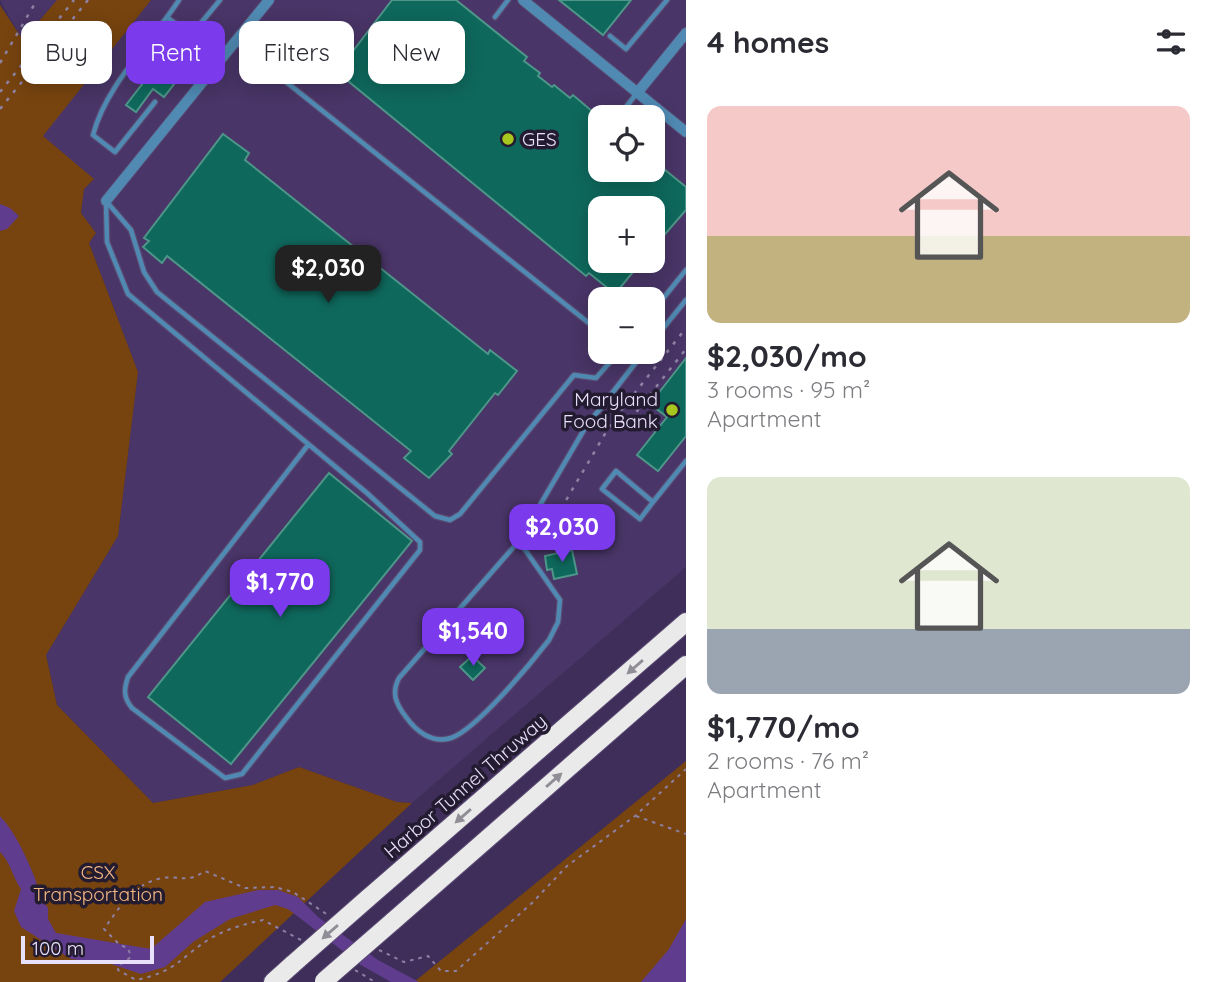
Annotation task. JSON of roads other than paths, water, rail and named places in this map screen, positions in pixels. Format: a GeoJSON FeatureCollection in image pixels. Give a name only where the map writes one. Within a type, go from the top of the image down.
{"type":"FeatureCollection","features":[{"type":"Feature","properties":{"kind":"highway","name":"Harbor Tunnel Thruway"},"geometry":{"type":"LineString","coordinates":[[273,982],[686,622]]}},
{"type":"Feature","properties":{"kind":"highway"},"geometry":{"type":"LineString","coordinates":[[323,981],[686,665]]}},
{"type":"Feature","properties":{"kind":"street"},"geometry":{"type":"LineString","coordinates":[[106,201],[269,0]]}},
{"type":"Feature","properties":{"kind":"street"},"geometry":{"type":"LineString","coordinates":[[523,0],[686,132]]}},
{"type":"Feature","properties":{"kind":"street"},"geometry":{"type":"LineString","coordinates":[[638,92],[686,33]]}},
{"type":"Feature","properties":{"kind":"lane"},"geometry":{"type":"LineString","coordinates":[[155,102],[115,152],[93,135],[98,117],[110,97],[179,0]]}},
{"type":"Feature","properties":{"kind":"lane"},"geometry":{"type":"LineString","coordinates":[[168,18],[191,35],[220,0]]}},
{"type":"Feature","properties":{"kind":"lane"},"geometry":{"type":"LineString","coordinates":[[495,17],[508,0]]}},
{"type":"Feature","properties":{"kind":"lane"},"geometry":{"type":"LineString","coordinates":[[610,36],[626,49],[667,0]]}},
{"type":"Feature","properties":{"kind":"lane"},"geometry":{"type":"LineString","coordinates":[[236,41],[588,322]]}},
{"type":"Feature","properties":{"kind":"lane"},"geometry":{"type":"LineString","coordinates":[[628,105],[638,92]]}},
{"type":"Feature","properties":{"kind":"lane"},"geometry":{"type":"LineString","coordinates":[[106,201],[131,230],[144,272],[157,292],[435,516],[450,520],[460,514],[574,375],[596,379],[609,364]]}},
{"type":"Feature","properties":{"kind":"lane"},"geometry":{"type":"LineString","coordinates":[[106,201],[107,243],[128,294],[308,444],[420,542],[420,550],[242,774],[225,778],[132,708],[125,697],[125,686],[128,677],[308,444]]}},
{"type":"Feature","properties":{"kind":"lane"},"geometry":{"type":"LineString","coordinates":[[665,295],[686,270]]}},
{"type":"Feature","properties":{"kind":"lane"},"geometry":{"type":"LineString","coordinates":[[665,326],[686,300]]}},
{"type":"Feature","properties":{"kind":"lane"},"geometry":{"type":"LineString","coordinates":[[519,541],[560,600],[558,622],[549,639],[468,728],[451,738],[425,736],[416,730],[400,710],[395,686],[519,541],[585,429],[635,364]]}},
{"type":"Feature","properties":{"kind":"lane"},"geometry":{"type":"LineString","coordinates":[[653,502],[616,471],[602,489],[640,519],[686,461]]}},
{"type":"Feature","properties":{"kind":"railway"},"geometry":{"type":"LineString","coordinates":[[0,63],[37,0]]}},
{"type":"Feature","properties":{"kind":"railway"},"geometry":{"type":"LineString","coordinates":[[0,92],[74,0]]}},
{"type":"Feature","properties":{"kind":"railway"},"geometry":{"type":"LineString","coordinates":[[0,109],[88,0]]}},
{"type":"Feature","properties":{"kind":"railway"},"geometry":{"type":"LineString","coordinates":[[545,536],[612,422],[686,328]]}},
{"type":"Feature","properties":{"kind":"railway"},"geometry":{"type":"LineString","coordinates":[[630,420],[686,349]]}},
{"type":"Feature","properties":{"kind":"place","name":"GES"},"geometry":{"type":"Point","coordinates":[508,139]}},
{"type":"Feature","properties":{"kind":"place","name":"Maryland Food Bank"},"geometry":{"type":"Point","coordinates":[672,410]}},
{"type":"Feature","properties":{"kind":"park label","name":"CSX Transportation"},"geometry":{"type":"Point","coordinates":[98,883]}}]}
